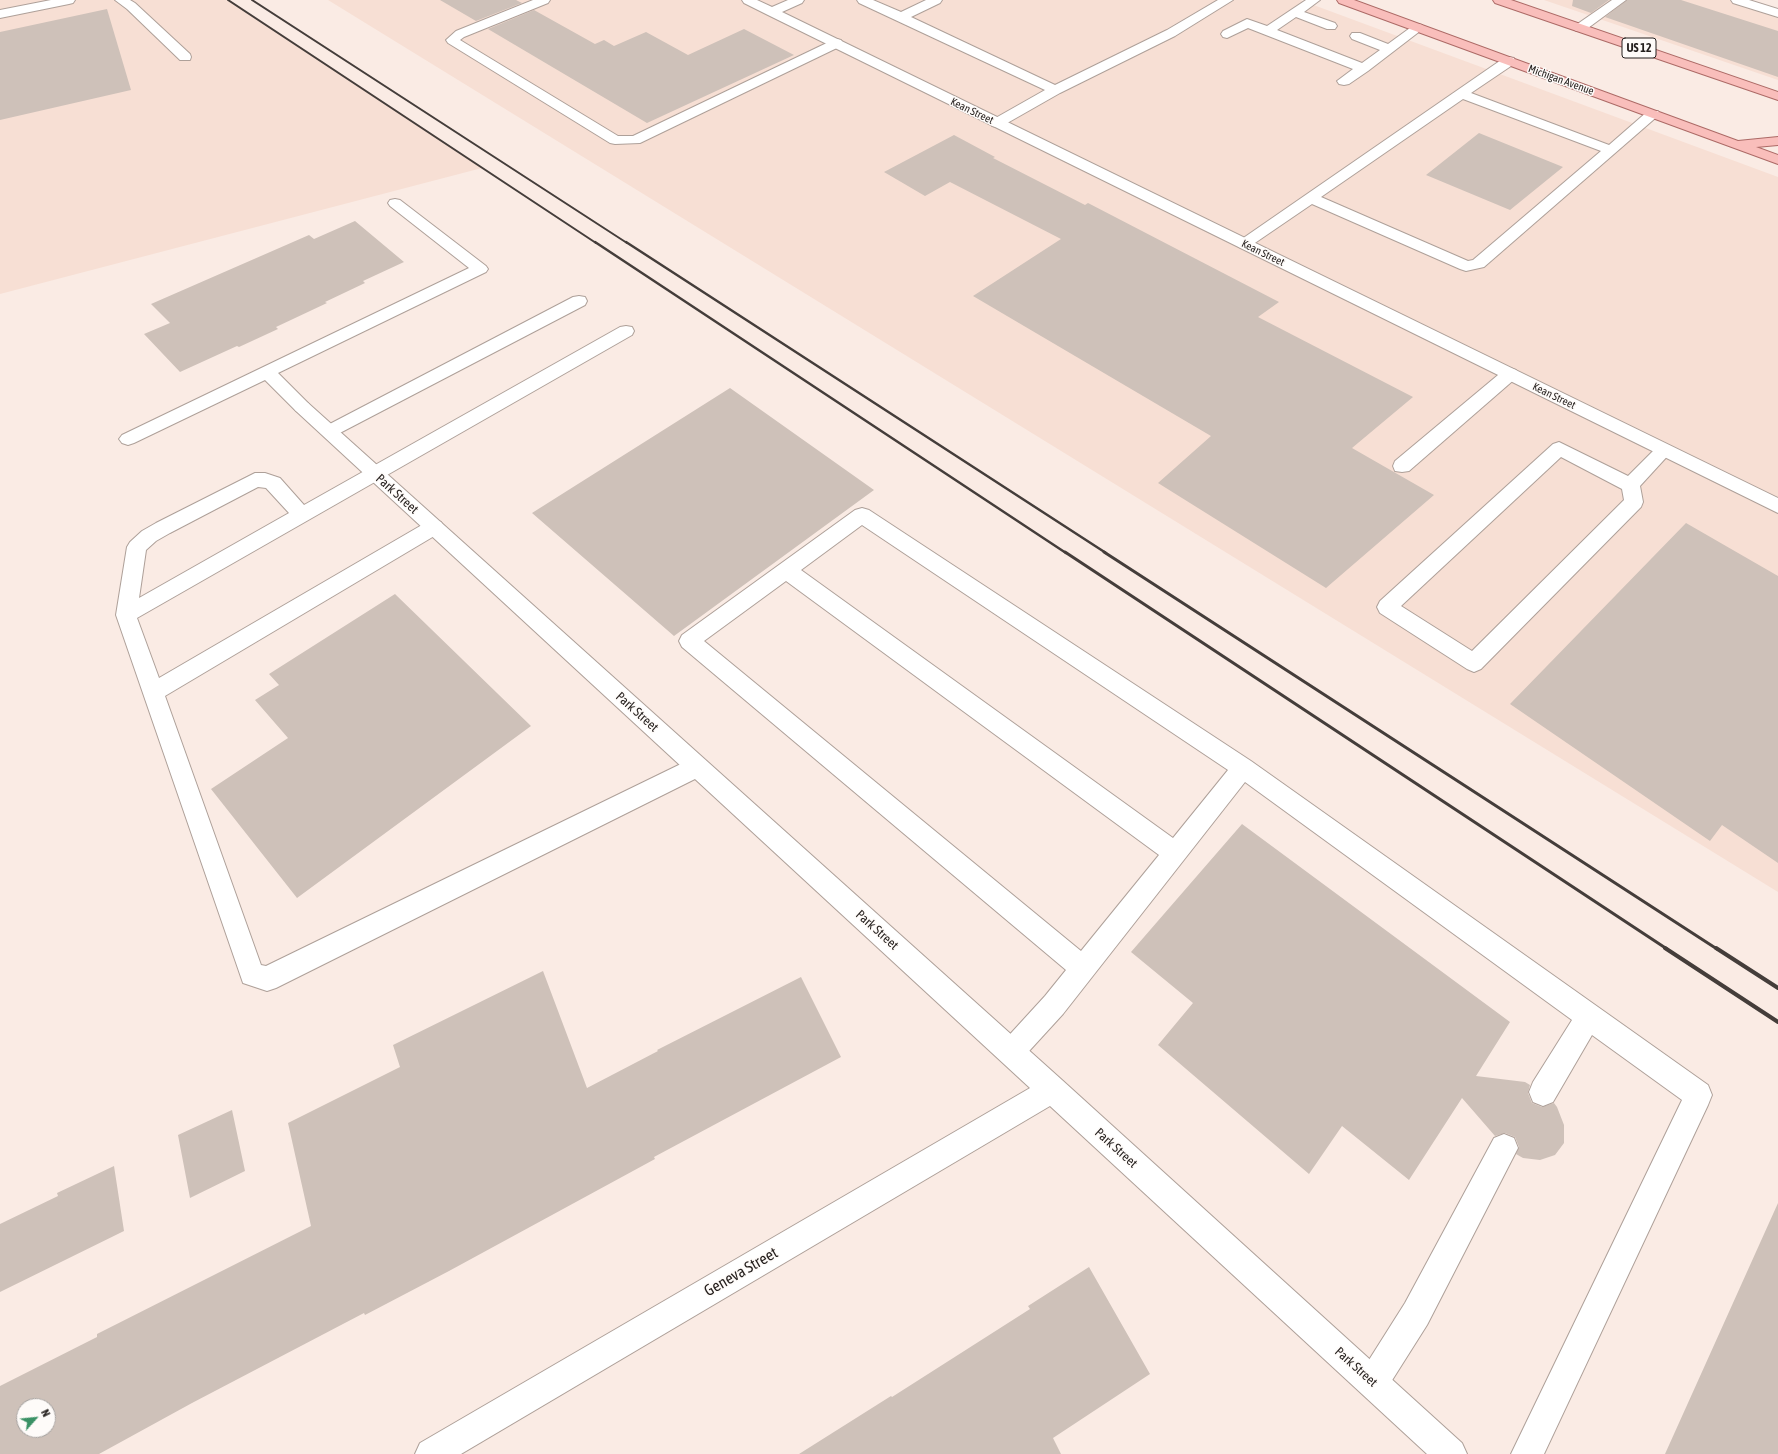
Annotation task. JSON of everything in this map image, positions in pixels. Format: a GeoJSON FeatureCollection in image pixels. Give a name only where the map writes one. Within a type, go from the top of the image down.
{"type":"FeatureCollection","features":[{"type":"Feature","properties":{"kind":"main road","name":"Michigan Avenue"},"geometry":{"type":"LineString","coordinates":[[1343,0],[1778,160]]}},
{"type":"Feature","properties":{"kind":"main road","name":"US 12"},"geometry":{"type":"LineString","coordinates":[[1499,0],[1778,96]]}},
{"type":"Feature","properties":{"kind":"main road"},"geometry":{"type":"LineString","coordinates":[[1736,145],[1778,141]]}},
{"type":"Feature","properties":{"kind":"street"},"geometry":{"type":"LineString","coordinates":[[0,14],[69,0]]}},
{"type":"Feature","properties":{"kind":"street"},"geometry":{"type":"LineString","coordinates":[[121,0],[131,6],[185,57]]}},
{"type":"Feature","properties":{"kind":"street"},"geometry":{"type":"LineString","coordinates":[[544,0],[460,34],[452,40],[615,140],[635,140],[837,44]]}},
{"type":"Feature","properties":{"kind":"street","name":"Kean Street"},"geometry":{"type":"LineString","coordinates":[[748,0],[1778,506]]}},
{"type":"Feature","properties":{"kind":"street"},"geometry":{"type":"LineString","coordinates":[[772,12],[798,0]]}},
{"type":"Feature","properties":{"kind":"street"},"geometry":{"type":"LineString","coordinates":[[863,0],[1055,90]]}},
{"type":"Feature","properties":{"kind":"street"},"geometry":{"type":"LineString","coordinates":[[901,17],[936,0]]}},
{"type":"Feature","properties":{"kind":"street"},"geometry":{"type":"LineString","coordinates":[[997,123],[1055,90],[1171,33],[1227,0]]}},
{"type":"Feature","properties":{"kind":"street"},"geometry":{"type":"LineString","coordinates":[[1268,31],[1314,0]]}},
{"type":"Feature","properties":{"kind":"street"},"geometry":{"type":"LineString","coordinates":[[1580,28],[1620,0]]}},
{"type":"Feature","properties":{"kind":"street"},"geometry":{"type":"LineString","coordinates":[[1737,0],[1778,13]]}},
{"type":"Feature","properties":{"kind":"street"},"geometry":{"type":"LineString","coordinates":[[1296,13],[1331,26]]}},
{"type":"Feature","properties":{"kind":"street"},"geometry":{"type":"LineString","coordinates":[[1228,34],[1248,23],[1363,68]]}},
{"type":"Feature","properties":{"kind":"street"},"geometry":{"type":"LineString","coordinates":[[1281,23],[1314,36]]}},
{"type":"Feature","properties":{"kind":"street"},"geometry":{"type":"LineString","coordinates":[[1344,81],[1418,28]]}},
{"type":"Feature","properties":{"kind":"street"},"geometry":{"type":"LineString","coordinates":[[1356,36],[1389,49]]}},
{"type":"Feature","properties":{"kind":"street"},"geometry":{"type":"LineString","coordinates":[[1341,46],[1375,59]]}},
{"type":"Feature","properties":{"kind":"street"},"geometry":{"type":"LineString","coordinates":[[1244,244],[1509,61]]}},
{"type":"Feature","properties":{"kind":"street"},"geometry":{"type":"LineString","coordinates":[[1462,94],[1610,150]]}},
{"type":"Feature","properties":{"kind":"street"},"geometry":{"type":"LineString","coordinates":[[1311,198],[1466,266],[1478,264],[1653,114]]}},
{"type":"Feature","properties":{"kind":"street"},"geometry":{"type":"LineString","coordinates":[[128,439],[480,269],[395,203]]}},
{"type":"Feature","properties":{"kind":"street"},"geometry":{"type":"LineString","coordinates":[[330,431],[579,301]]}},
{"type":"Feature","properties":{"kind":"street"},"geometry":{"type":"LineString","coordinates":[[126,615],[301,514],[626,331]]}},
{"type":"Feature","properties":{"kind":"street","name":"Park Street"},"geometry":{"type":"LineString","coordinates":[[267,372],[374,473],[1451,1454]]}},
{"type":"Feature","properties":{"kind":"street"},"geometry":{"type":"LineString","coordinates":[[1402,466],[1510,374]]}},
{"type":"Feature","properties":{"kind":"street"},"geometry":{"type":"LineString","coordinates":[[1559,448],[1630,485],[1634,502],[1474,663],[1388,607],[1559,448]]}},
{"type":"Feature","properties":{"kind":"street"},"geometry":{"type":"LineString","coordinates":[[1630,485],[1664,450]]}},
{"type":"Feature","properties":{"kind":"street"},"geometry":{"type":"LineString","coordinates":[[301,514],[273,483],[265,480],[254,480],[149,536],[137,547],[126,615],[252,974],[267,978],[697,767]]}},
{"type":"Feature","properties":{"kind":"street"},"geometry":{"type":"LineString","coordinates":[[1083,968],[690,641],[862,515],[1242,768],[1698,1095],[1527,1454]]}},
{"type":"Feature","properties":{"kind":"street"},"geometry":{"type":"LineString","coordinates":[[154,692],[434,527]]}},
{"type":"Feature","properties":{"kind":"street"},"geometry":{"type":"LineString","coordinates":[[786,570],[1175,853]]}},
{"type":"Feature","properties":{"kind":"street"},"geometry":{"type":"LineString","coordinates":[[1011,1052],[1054,1005],[1242,768]]}},
{"type":"Feature","properties":{"kind":"street"},"geometry":{"type":"LineString","coordinates":[[1543,1092],[1588,1017]]}},
{"type":"Feature","properties":{"kind":"street","name":"Geneva Street"},"geometry":{"type":"LineString","coordinates":[[430,1454],[1052,1090]]}},
{"type":"Feature","properties":{"kind":"street"},"geometry":{"type":"LineString","coordinates":[[1373,1382],[1416,1314],[1504,1148]]}},
{"type":"Feature","properties":{"kind":"shaded area"},"geometry":{"type":"Polygon","coordinates":[[[0,0],[228,0],[482,168],[0,294],[0,0]]]}},
{"type":"Feature","properties":{"kind":"shaded area"},"geometry":{"type":"Polygon","coordinates":[[[328,0],[1300,0],[1778,177],[1778,892],[328,0]]]}},
{"type":"Feature","properties":{"kind":"shaded area"},"geometry":{"type":"Polygon","coordinates":[[[1544,0],[1751,0],[1778,9],[1778,80],[1544,0]]]}},
{"type":"Feature","properties":{"kind":"building"},"geometry":{"type":"Polygon","coordinates":[[[440,0],[516,0],[522,3],[476,21],[440,0]]]}},
{"type":"Feature","properties":{"kind":"building"},"geometry":{"type":"Polygon","coordinates":[[[1573,0],[1609,0],[1591,13],[1572,6],[1573,0]]]}},
{"type":"Feature","properties":{"kind":"building"},"geometry":{"type":"Polygon","coordinates":[[[1627,0],[1681,0],[1778,31],[1778,77],[1605,17],[1627,0]]]}},
{"type":"Feature","properties":{"kind":"building"},"geometry":{"type":"Polygon","coordinates":[[[107,9],[131,90],[0,120],[0,32],[107,9]]]}},
{"type":"Feature","properties":{"kind":"building"},"geometry":{"type":"Polygon","coordinates":[[[534,10],[595,44],[604,40],[614,46],[646,32],[688,55],[744,29],[794,55],[647,123],[488,29],[534,10]]]}},
{"type":"Feature","properties":{"kind":"building"},"geometry":{"type":"Polygon","coordinates":[[[1479,133],[1563,167],[1510,210],[1426,175],[1479,133]]]}},
{"type":"Feature","properties":{"kind":"building"},"geometry":{"type":"Polygon","coordinates":[[[954,135],[995,157],[993,158],[1085,205],[1088,203],[1279,302],[1258,317],[1413,397],[1352,448],[1434,495],[1326,588],[1158,483],[1211,436],[973,296],[1061,239],[950,182],[925,196],[884,172],[954,135]]]}},
{"type":"Feature","properties":{"kind":"building"},"geometry":{"type":"Polygon","coordinates":[[[355,221],[404,262],[363,281],[365,283],[325,302],[327,303],[276,327],[278,329],[180,372],[144,334],[170,323],[151,304],[309,235],[314,239],[355,221]]]}},
{"type":"Feature","properties":{"kind":"building"},"geometry":{"type":"Polygon","coordinates":[[[730,388],[874,490],[674,636],[532,513],[730,388]]]}},
{"type":"Feature","properties":{"kind":"building"},"geometry":{"type":"Polygon","coordinates":[[[1686,523],[1778,576],[1778,863],[1722,825],[1710,841],[1510,704],[1686,523]]]}},
{"type":"Feature","properties":{"kind":"building"},"geometry":{"type":"Polygon","coordinates":[[[395,594],[531,726],[297,898],[211,789],[288,738],[255,700],[279,685],[269,674],[395,594]]]}},
{"type":"Feature","properties":{"kind":"building"},"geometry":{"type":"Polygon","coordinates":[[[1242,824],[1510,1022],[1476,1076],[1525,1082],[1530,1085],[1528,1093],[1532,1103],[1542,1107],[1554,1103],[1564,1125],[1564,1143],[1555,1155],[1540,1160],[1523,1158],[1516,1154],[1519,1147],[1515,1137],[1505,1133],[1495,1136],[1462,1098],[1409,1180],[1342,1126],[1309,1174],[1158,1045],[1193,1003],[1131,952],[1242,824]]]}},
{"type":"Feature","properties":{"kind":"building"},"geometry":{"type":"Polygon","coordinates":[[[543,971],[587,1088],[658,1051],[657,1050],[801,977],[841,1057],[654,1157],[655,1159],[449,1271],[365,1315],[364,1313],[192,1403],[99,1454],[0,1454],[0,1386],[97,1337],[97,1334],[311,1226],[288,1123],[400,1067],[393,1045],[543,971]]]}},
{"type":"Feature","properties":{"kind":"building"},"geometry":{"type":"Polygon","coordinates":[[[232,1110],[245,1171],[190,1198],[178,1135],[232,1110]]]}},
{"type":"Feature","properties":{"kind":"building"},"geometry":{"type":"Polygon","coordinates":[[[114,1166],[124,1231],[0,1292],[0,1224],[58,1196],[57,1193],[114,1166]]]}},
{"type":"Feature","properties":{"kind":"building"},"geometry":{"type":"Polygon","coordinates":[[[1778,1203],[1778,1454],[1665,1454],[1778,1203]]]}},
{"type":"Feature","properties":{"kind":"building"},"geometry":{"type":"Polygon","coordinates":[[[1089,1267],[1150,1374],[1053,1438],[1061,1454],[799,1454],[1030,1309],[1028,1306],[1089,1267]]]}},
{"type":"Feature","properties":{"kind":"railway"},"geometry":{"type":"LineString","coordinates":[[228,0],[596,243]]}},
{"type":"Feature","properties":{"kind":"railway"},"geometry":{"type":"LineString","coordinates":[[252,0],[627,243]]}},
{"type":"Feature","properties":{"kind":"railway"},"geometry":{"type":"LineString","coordinates":[[595,242],[1066,553]]}},
{"type":"Feature","properties":{"kind":"railway"},"geometry":{"type":"LineString","coordinates":[[626,242],[1106,553]]}},
{"type":"Feature","properties":{"kind":"railway"},"geometry":{"type":"LineString","coordinates":[[1065,552],[1667,949]]}},
{"type":"Feature","properties":{"kind":"railway"},"geometry":{"type":"LineString","coordinates":[[1104,552],[1717,949]]}},
{"type":"Feature","properties":{"kind":"railway"},"geometry":{"type":"LineString","coordinates":[[1665,948],[1778,1022]]}},
{"type":"Feature","properties":{"kind":"railway"},"geometry":{"type":"LineString","coordinates":[[1716,948],[1778,988]]}}]}
